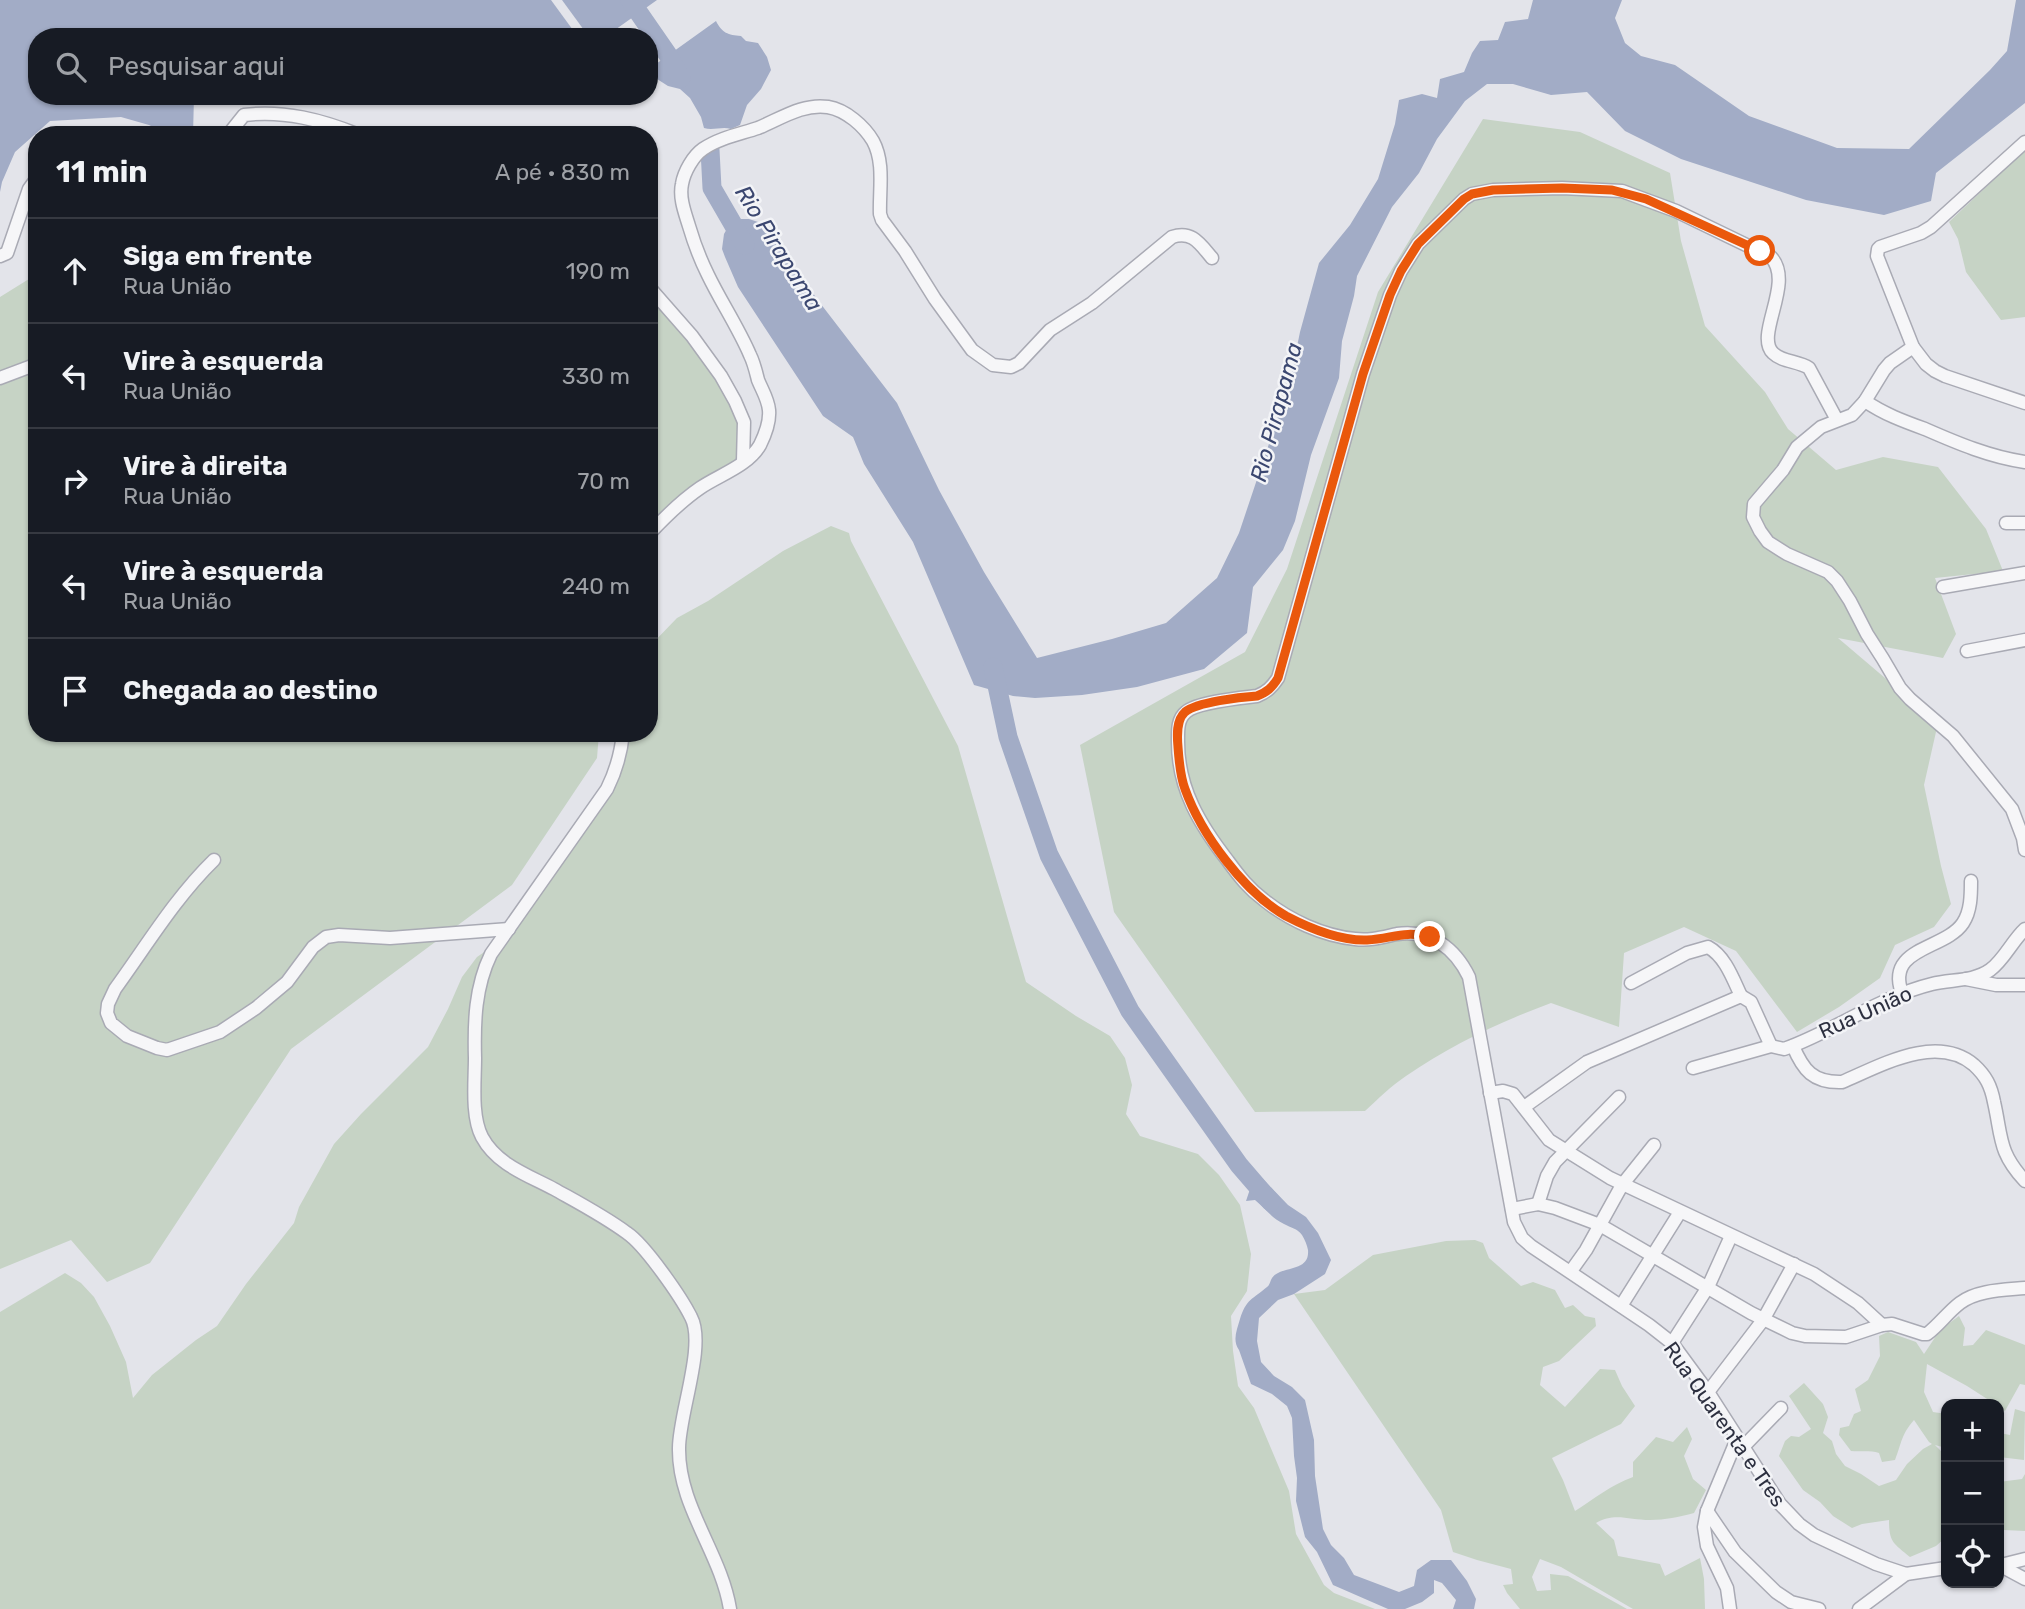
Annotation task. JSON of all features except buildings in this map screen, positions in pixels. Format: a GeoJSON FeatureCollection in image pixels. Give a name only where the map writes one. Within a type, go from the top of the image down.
{"type":"FeatureCollection","features":[{"type":"Feature","properties":{"kind":"street"},"geometry":{"type":"LineString","coordinates":[[658,525],[686,498],[743,461],[759,447],[767,428],[769,412],[766,398],[751,357],[696,250],[684,212],[682,183],[690,166],[704,149],[715,143],[790,113],[817,106],[831,107],[849,115],[874,144],[879,162],[882,220],[972,350],[993,365],[1011,367],[1019,363],[1050,330],[1091,303],[1172,237],[1184,234],[1190,237],[1212,258]]}},
{"type":"Feature","properties":{"kind":"street"},"geometry":{"type":"LineString","coordinates":[[236,126],[244,115],[271,113],[300,116],[338,126]]}},
{"type":"Feature","properties":{"kind":"street"},"geometry":{"type":"LineString","coordinates":[[2025,142],[1931,227],[1880,247],[1877,251],[1879,263],[1913,347],[1926,364],[1935,371],[2025,403]]}},
{"type":"Feature","properties":{"kind":"street","name":"Rua Quarenta e Tres"},"geometry":{"type":"LineString","coordinates":[[1837,419],[1809,368],[1779,357],[1770,349],[1769,329],[1780,274],[1774,261],[1760,251],[1646,199],[1622,191],[1562,188],[1482,191],[1472,194],[1427,234],[1408,258],[1390,295],[1368,359],[1278,678],[1273,686],[1257,696],[1200,705],[1184,713],[1178,726],[1179,755],[1184,786],[1200,821],[1243,881],[1264,900],[1286,916],[1342,937],[1366,940],[1407,933],[1430,937],[1442,943],[1462,962],[1469,976],[1514,1222],[1522,1238],[1672,1343],[1709,1392],[1780,1504],[1798,1524],[1814,1535],[1876,1564],[1906,1574]]}},
{"type":"Feature","properties":{"kind":"street"},"geometry":{"type":"LineString","coordinates":[[0,256],[7,253],[28,192]]}},
{"type":"Feature","properties":{"kind":"street"},"geometry":{"type":"LineString","coordinates":[[658,298],[692,336],[721,376],[735,401],[744,422],[743,461]]}},
{"type":"Feature","properties":{"kind":"street"},"geometry":{"type":"LineString","coordinates":[[1913,347],[1890,363],[1865,401],[1852,415],[1837,419],[1812,433],[1797,447],[1752,510],[1756,524],[1768,542],[1787,554],[1828,572],[1837,581],[1900,688],[1952,736],[2019,807],[2025,850]]}},
{"type":"Feature","properties":{"kind":"street"},"geometry":{"type":"LineString","coordinates":[[0,379],[28,368]]}},
{"type":"Feature","properties":{"kind":"street"},"geometry":{"type":"LineString","coordinates":[[1865,401],[1888,416],[1974,449],[2025,462]]}},
{"type":"Feature","properties":{"kind":"street"},"geometry":{"type":"LineString","coordinates":[[2006,523],[2025,523]]}},
{"type":"Feature","properties":{"kind":"street"},"geometry":{"type":"LineString","coordinates":[[1943,587],[2025,573]]}},
{"type":"Feature","properties":{"kind":"street"},"geometry":{"type":"LineString","coordinates":[[1967,651],[2025,640]]}},
{"type":"Feature","properties":{"kind":"street"},"geometry":{"type":"LineString","coordinates":[[622,742],[615,772],[607,789],[483,969],[478,990],[474,1036],[476,1117],[482,1137],[509,1166],[630,1234],[667,1280],[693,1320],[695,1352],[682,1418],[679,1448],[681,1476],[689,1502],[717,1563],[730,1609]]}},
{"type":"Feature","properties":{"kind":"street"},"geometry":{"type":"LineString","coordinates":[[214,860],[195,878],[170,910],[115,989],[108,1004],[107,1013],[118,1030],[157,1048],[167,1050],[179,1047],[220,1032],[256,1008],[287,982],[313,947],[326,937],[339,935],[390,939],[509,929]]}},
{"type":"Feature","properties":{"kind":"street"},"geometry":{"type":"LineString","coordinates":[[1902,993],[1899,976],[1902,965],[1917,952],[1958,929],[1964,921],[1971,899],[1971,881]]}},
{"type":"Feature","properties":{"kind":"street","name":"Rua União"},"geometry":{"type":"LineString","coordinates":[[1693,1068],[1771,1046],[1784,1049],[1902,993],[1983,974],[1995,966],[2025,929]]}},
{"type":"Feature","properties":{"kind":"street"},"geometry":{"type":"LineString","coordinates":[[1630,983],[1687,953],[1708,947],[1714,950],[1728,968],[1741,996],[1751,1002],[1771,1046]]}},
{"type":"Feature","properties":{"kind":"street"},"geometry":{"type":"LineString","coordinates":[[1966,979],[1996,985],[2025,985]]}},
{"type":"Feature","properties":{"kind":"street"},"geometry":{"type":"LineString","coordinates":[[1524,1107],[1587,1062],[1741,996]]}},
{"type":"Feature","properties":{"kind":"street"},"geometry":{"type":"LineString","coordinates":[[1793,1046],[1802,1066],[1813,1075],[1834,1083],[1908,1055],[1946,1052],[1965,1058],[1987,1079],[2002,1146],[2007,1158],[2025,1181]]}},
{"type":"Feature","properties":{"kind":"street"},"geometry":{"type":"LineString","coordinates":[[1490,1093],[1507,1091],[1513,1094],[1542,1132],[1557,1146],[1622,1185],[1814,1274],[1858,1303],[1882,1325]]}},
{"type":"Feature","properties":{"kind":"street"},"geometry":{"type":"LineString","coordinates":[[1538,1204],[1547,1176],[1565,1150],[1619,1097]]}},
{"type":"Feature","properties":{"kind":"street"},"geometry":{"type":"LineString","coordinates":[[1571,1271],[1622,1185],[1654,1145]]}},
{"type":"Feature","properties":{"kind":"street"},"geometry":{"type":"LineString","coordinates":[[1512,1209],[1538,1204],[1600,1225],[1763,1320],[1805,1336],[1833,1338],[1856,1335],[1892,1324],[1923,1335],[1967,1299],[1986,1293],[2025,1289]]}},
{"type":"Feature","properties":{"kind":"street"},"geometry":{"type":"LineString","coordinates":[[1621,1306],[1680,1212]]}},
{"type":"Feature","properties":{"kind":"street"},"geometry":{"type":"LineString","coordinates":[[1672,1343],[1708,1287],[1731,1236]]}},
{"type":"Feature","properties":{"kind":"street"},"geometry":{"type":"LineString","coordinates":[[1709,1392],[1763,1320],[1794,1264]]}},
{"type":"Feature","properties":{"kind":"street"},"geometry":{"type":"LineString","coordinates":[[1730,1609],[1727,1588],[1704,1536],[1707,1511],[1740,1443],[1781,1408]]}},
{"type":"Feature","properties":{"kind":"street"},"geometry":{"type":"LineString","coordinates":[[1707,1511],[1735,1552],[1776,1592],[1791,1602],[1819,1609]]}},
{"type":"Feature","properties":{"kind":"street"},"geometry":{"type":"LineString","coordinates":[[2004,1564],[2025,1559]]}},
{"type":"Feature","properties":{"kind":"street"},"geometry":{"type":"LineString","coordinates":[[2004,1567],[2025,1580]]}},
{"type":"Feature","properties":{"kind":"street"},"geometry":{"type":"LineString","coordinates":[[1859,1609],[1906,1574],[1941,1569]]}},
{"type":"Feature","properties":{"kind":"green space"},"geometry":{"type":"Polygon","coordinates":[[[1483,119],[1580,132],[1670,173],[1681,241],[1705,326],[1765,392],[1788,429],[1836,470],[1883,457],[1938,467],[1986,529],[2003,571],[1935,578],[1956,634],[1943,658],[1838,638],[1938,723],[1924,785],[1951,904],[1934,927],[1895,945],[1880,978],[1797,1032],[1736,951],[1684,927],[1624,953],[1619,1027],[1551,1003],[1495,1026],[1440,1054],[1400,1080],[1365,1111],[1255,1112],[1114,912],[1080,745],[1245,652],[1287,569],[1378,292],[1483,119]]]}},
{"type":"Feature","properties":{"kind":"green space"},"geometry":{"type":"Polygon","coordinates":[[[2025,150],[2025,317],[2001,320],[1966,272],[1958,239],[1949,222],[2025,150]]]}},
{"type":"Feature","properties":{"kind":"green space"},"geometry":{"type":"Polygon","coordinates":[[[28,280],[28,742],[598,742],[597,758],[512,885],[291,1049],[150,1263],[107,1282],[71,1240],[0,1269],[0,297],[28,280]]]}},
{"type":"Feature","properties":{"kind":"green space"},"geometry":{"type":"Polygon","coordinates":[[[658,300],[691,337],[742,422],[753,453],[658,525],[658,300]]]}},
{"type":"Feature","properties":{"kind":"green space"},"geometry":{"type":"Polygon","coordinates":[[[831,526],[849,533],[958,746],[1026,982],[1110,1036],[1125,1058],[1132,1085],[1126,1114],[1140,1136],[1198,1154],[1219,1175],[1240,1205],[1251,1254],[1247,1291],[1231,1316],[1238,1386],[1254,1408],[1289,1491],[1296,1534],[1324,1585],[1334,1593],[1375,1609],[0,1609],[0,1312],[65,1273],[81,1283],[94,1297],[110,1326],[126,1362],[133,1398],[152,1375],[217,1326],[294,1223],[299,1207],[334,1144],[428,1047],[462,977],[477,957],[503,939],[607,789],[620,742],[658,742],[658,638],[677,618],[708,601],[783,551],[831,526]]]}},
{"type":"Feature","properties":{"kind":"green space"},"geometry":{"type":"Polygon","coordinates":[[[1475,1240],[1483,1243],[1489,1258],[1521,1286],[1533,1282],[1555,1290],[1565,1308],[1573,1305],[1585,1316],[1595,1318],[1596,1326],[1559,1361],[1543,1367],[1540,1385],[1565,1407],[1600,1369],[1615,1370],[1635,1406],[1621,1424],[1552,1458],[1575,1511],[1610,1488],[1633,1477],[1633,1462],[1656,1437],[1673,1442],[1687,1427],[1692,1439],[1684,1456],[1693,1479],[1706,1490],[1694,1513],[1656,1520],[1615,1517],[1596,1523],[1614,1540],[1618,1556],[1660,1564],[1665,1576],[1700,1558],[1705,1609],[1633,1609],[1561,1567],[1540,1559],[1532,1577],[1537,1591],[1551,1590],[1550,1574],[1568,1576],[1627,1609],[1520,1609],[1503,1585],[1513,1584],[1511,1569],[1453,1552],[1441,1510],[1294,1294],[1325,1290],[1373,1255],[1446,1241],[1475,1240]]]}},
{"type":"Feature","properties":{"kind":"green space"},"geometry":{"type":"Polygon","coordinates":[[[1959,1316],[1965,1328],[1963,1346],[1973,1345],[1986,1330],[2025,1345],[2025,1385],[2020,1384],[2005,1411],[2004,1399],[1987,1399],[1927,1364],[1924,1392],[1933,1412],[1941,1413],[1941,1447],[1935,1445],[1941,1451],[1941,1542],[1910,1557],[1893,1541],[1889,1520],[1852,1528],[1833,1516],[1803,1490],[1779,1456],[1785,1441],[1791,1436],[1799,1437],[1811,1429],[1789,1396],[1804,1383],[1823,1404],[1828,1417],[1823,1433],[1832,1441],[1836,1454],[1845,1466],[1879,1486],[1896,1480],[1907,1464],[1932,1444],[1914,1420],[1904,1435],[1895,1460],[1882,1462],[1879,1453],[1851,1451],[1839,1435],[1840,1428],[1849,1426],[1854,1414],[1861,1411],[1855,1389],[1868,1380],[1880,1356],[1879,1336],[1888,1332],[1916,1342],[1924,1354],[1940,1330],[1959,1316]]]}},
{"type":"Feature","properties":{"kind":"green space"},"geometry":{"type":"Polygon","coordinates":[[[2015,1409],[2025,1412],[2024,1460],[2004,1458],[2004,1434],[2010,1435],[2015,1409]]]}},
{"type":"Feature","properties":{"kind":"green space"},"geometry":{"type":"Polygon","coordinates":[[[2025,1474],[2025,1531],[2004,1530],[2004,1481],[2022,1479],[2025,1474]]]}},
{"type":"Feature","properties":{"kind":"water"},"geometry":{"type":"Polygon","coordinates":[[[0,0],[657,0],[618,28],[28,28],[28,105],[194,105],[193,126],[151,126],[121,117],[50,121],[44,126],[28,126],[28,140],[15,152],[0,192],[0,0]]]}},
{"type":"Feature","properties":{"kind":"water"},"geometry":{"type":"Polygon","coordinates":[[[1533,0],[1622,0],[1615,18],[1625,43],[1641,56],[1675,65],[1749,116],[1837,148],[1909,149],[2007,51],[2016,0],[2025,0],[2025,103],[1936,173],[1931,201],[1884,215],[1806,200],[1681,159],[1625,131],[1587,92],[1551,95],[1513,84],[1487,84],[1465,101],[1437,139],[1419,173],[1392,207],[1357,276],[1342,341],[1339,378],[1311,455],[1295,521],[1283,550],[1253,587],[1247,633],[1204,669],[1137,687],[1035,698],[1013,696],[974,685],[913,542],[864,464],[853,437],[823,416],[738,287],[722,249],[728,227],[739,219],[749,219],[761,223],[771,232],[817,299],[897,403],[939,490],[984,572],[1037,658],[1112,639],[1166,623],[1217,578],[1239,533],[1290,381],[1319,263],[1350,225],[1378,179],[1395,124],[1399,100],[1422,94],[1437,98],[1440,79],[1464,72],[1480,41],[1498,40],[1505,22],[1528,19],[1533,0]]]}},
{"type":"Feature","properties":{"kind":"water"},"geometry":{"type":"Polygon","coordinates":[[[716,21],[726,33],[758,43],[771,70],[761,89],[747,105],[740,125],[731,129],[711,129],[704,128],[690,98],[680,89],[658,80],[658,63],[716,21]]]}},
{"type":"Feature","properties":{"kind":"water"},"geometry":{"type":"Polygon","coordinates":[[[1260,1176],[1288,1205],[1306,1217],[1318,1233],[1331,1260],[1325,1274],[1294,1294],[1278,1300],[1259,1318],[1257,1341],[1261,1362],[1305,1400],[1314,1440],[1315,1476],[1323,1529],[1331,1545],[1344,1558],[1354,1575],[1399,1592],[1414,1586],[1417,1570],[1431,1560],[1451,1560],[1467,1581],[1476,1599],[1474,1609],[1453,1609],[1456,1600],[1442,1583],[1434,1580],[1434,1593],[1422,1602],[1405,1609],[1388,1609],[1333,1585],[1317,1552],[1305,1537],[1296,1501],[1297,1478],[1292,1418],[1287,1406],[1272,1394],[1251,1384],[1236,1342],[1240,1319],[1247,1303],[1268,1286],[1276,1274],[1300,1266],[1307,1257],[1307,1246],[1296,1229],[1275,1219],[1255,1200],[1246,1201],[1251,1186],[1260,1176]]]}},
{"type":"Feature","properties":{"kind":"pier"},"geometry":{"type":"Polygon","coordinates":[[[551,0],[562,0],[582,28],[571,28],[551,0]]]}},
{"type":"Feature","properties":{"kind":"waterway","name":"Rio Pirapama"},"geometry":{"type":"LineString","coordinates":[[630,0],[649,28]]}},
{"type":"Feature","properties":{"kind":"waterway","name":"Rio Pirapama"},"geometry":{"type":"LineString","coordinates":[[658,41],[681,78]]}},
{"type":"Feature","properties":{"kind":"waterway","name":"Rio Pirapama"},"geometry":{"type":"LineString","coordinates":[[710,150],[712,188],[745,245]]}},
{"type":"Feature","properties":{"kind":"waterway"},"geometry":{"type":"LineString","coordinates":[[993,667],[1008,737],[1049,855],[1130,1011],[1239,1165],[1271,1202]]}},
{"type":"Feature","properties":{"kind":"route"},"geometry":{"type":"LineString","coordinates":[[1430,937],[1407,933],[1366,940],[1342,937],[1286,916],[1251,889],[1209,837],[1191,806],[1180,768],[1178,726],[1181,718],[1188,710],[1200,705],[1257,696],[1273,686],[1278,678],[1363,374],[1385,307],[1401,271],[1418,244],[1464,199],[1472,194],[1493,190],[1597,188],[1622,191],[1676,211],[1760,251]]}}]}
